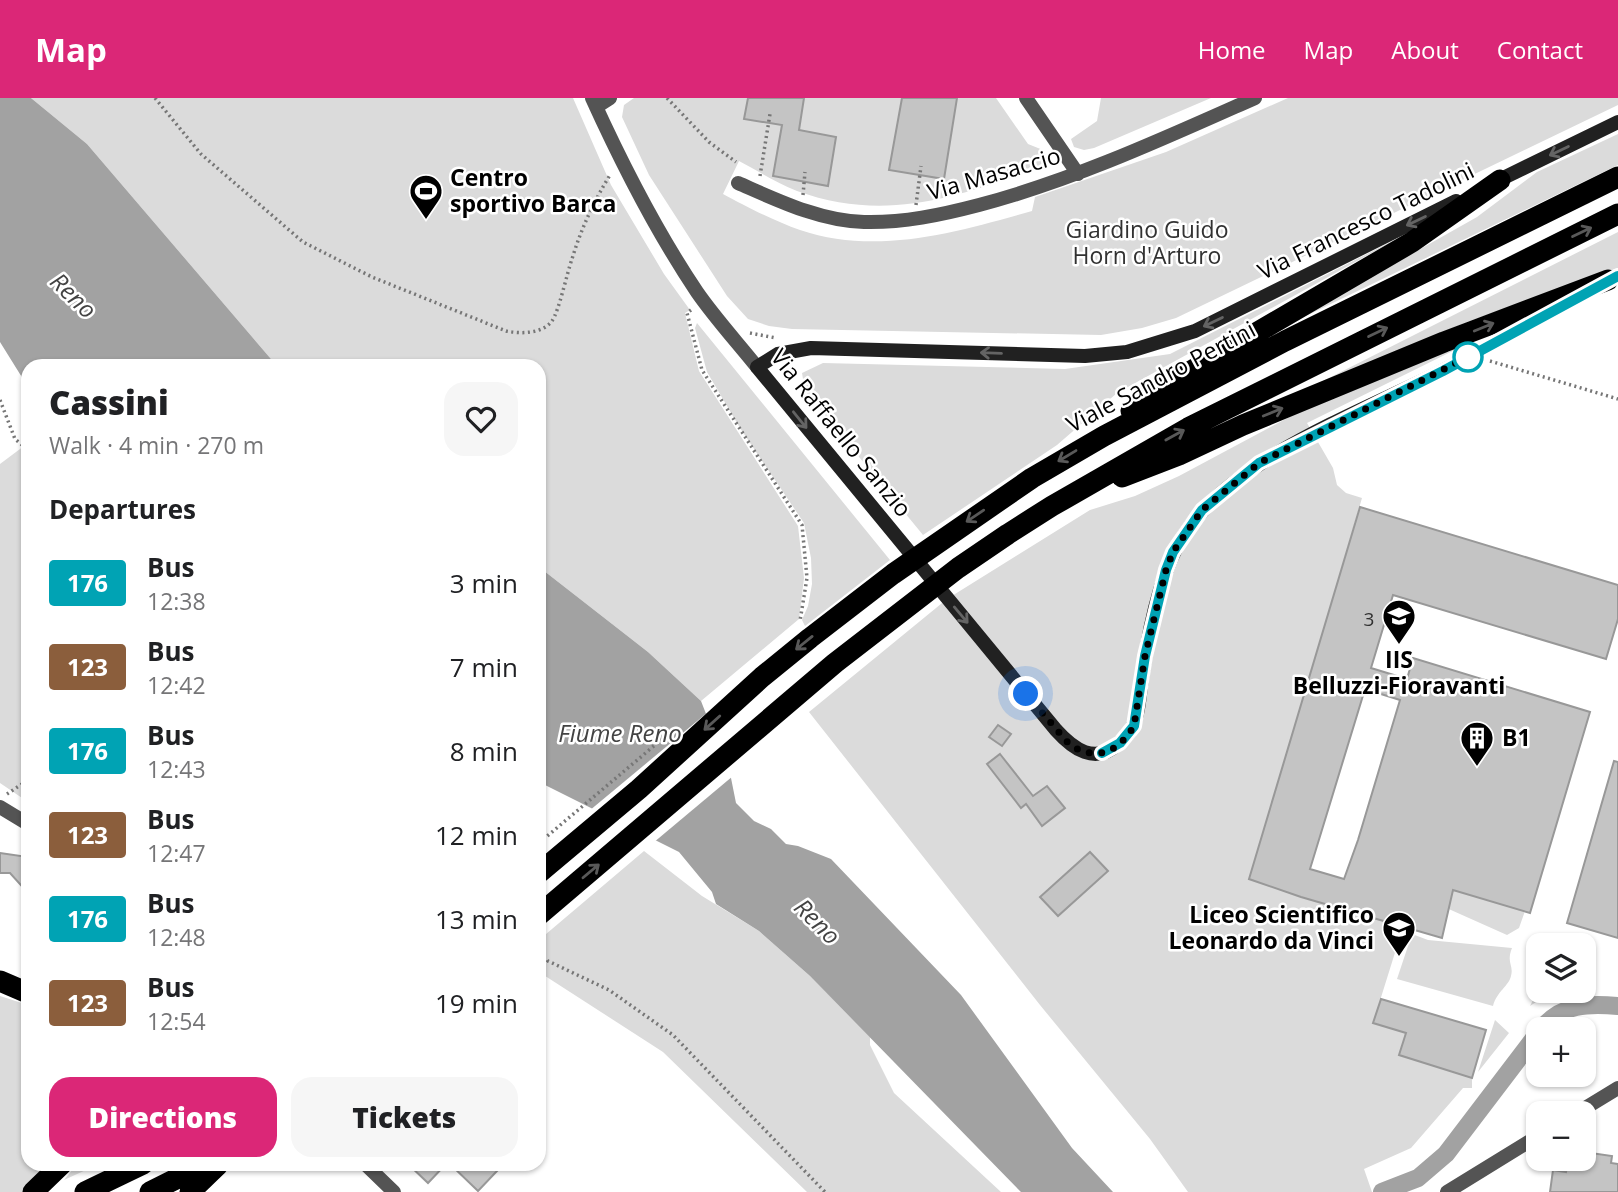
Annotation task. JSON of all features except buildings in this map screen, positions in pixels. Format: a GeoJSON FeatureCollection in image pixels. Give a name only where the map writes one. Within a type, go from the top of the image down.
{"type":"FeatureCollection","features":[{"type":"Feature","properties":{"kind":"highway","name":"Viale Sandro Pertini"},"geometry":{"type":"LineString","coordinates":[[546,867],[639,789],[762,677],[846,610],[960,526],[1032,478],[1104,436],[1285,341],[1618,177]]}},
{"type":"Feature","properties":{"kind":"highway"},"geometry":{"type":"LineString","coordinates":[[1104,436],[1155,392],[1412,242],[1500,180]]}},
{"type":"Feature","properties":{"kind":"highway"},"geometry":{"type":"LineString","coordinates":[[546,909],[867,637],[958,568],[1052,506],[1188,428],[1618,214]]}},
{"type":"Feature","properties":{"kind":"highway"},"geometry":{"type":"LineString","coordinates":[[1074,494],[1179,455],[1242,425],[1508,317],[1613,278]]}},
{"type":"Feature","properties":{"kind":"highway"},"geometry":{"type":"LineString","coordinates":[[0,981],[21,990]]}},
{"type":"Feature","properties":{"kind":"highway"},"geometry":{"type":"LineString","coordinates":[[33,1192],[55,1171]]}},
{"type":"Feature","properties":{"kind":"highway"},"geometry":{"type":"LineString","coordinates":[[85,1192],[128,1171]]}},
{"type":"Feature","properties":{"kind":"highway"},"geometry":{"type":"LineString","coordinates":[[150,1192],[191,1171]]}},
{"type":"Feature","properties":{"kind":"highway"},"geometry":{"type":"LineString","coordinates":[[190,1192],[212,1171]]}},
{"type":"Feature","properties":{"kind":"street"},"geometry":{"type":"LineString","coordinates":[[594,102],[610,98]]}},
{"type":"Feature","properties":{"kind":"street"},"geometry":{"type":"LineString","coordinates":[[1027,98],[1078,173]]}},
{"type":"Feature","properties":{"kind":"street","name":"Via Masaccio"},"geometry":{"type":"LineString","coordinates":[[738,183],[786,204],[830,217],[862,222],[922,218],[1010,197],[1078,173],[1255,98]]}},
{"type":"Feature","properties":{"kind":"street","name":"Via Raffaello Sanzio"},"geometry":{"type":"LineString","coordinates":[[594,102],[629,174],[706,304],[1056,730],[1070,745],[1088,754],[1102,753],[1120,743],[1134,726],[1145,656],[1166,570],[1173,552],[1202,510],[1259,463],[1472,355]]}},
{"type":"Feature","properties":{"kind":"street","name":"Via Francesco Tadolini"},"geometry":{"type":"LineString","coordinates":[[757,367],[778,354],[811,348],[1085,356],[1127,352],[1195,331],[1618,122]]}},
{"type":"Feature","properties":{"kind":"street"},"geometry":{"type":"LineString","coordinates":[[1472,355],[1613,278]]}},
{"type":"Feature","properties":{"kind":"street"},"geometry":{"type":"LineString","coordinates":[[0,807],[21,820]]}},
{"type":"Feature","properties":{"kind":"street"},"geometry":{"type":"LineString","coordinates":[[1596,1101],[1618,1088]]}},
{"type":"Feature","properties":{"kind":"street"},"geometry":{"type":"LineString","coordinates":[[1447,1192],[1526,1143]]}},
{"type":"Feature","properties":{"kind":"street"},"geometry":{"type":"LineString","coordinates":[[372,1171],[394,1192]]}},
{"type":"Feature","properties":{"kind":"path"},"geometry":{"type":"LineString","coordinates":[[155,98],[201,154],[303,242],[372,277],[517,333],[543,328],[552,320],[575,248],[597,196],[610,175]]}},
{"type":"Feature","properties":{"kind":"path"},"geometry":{"type":"LineString","coordinates":[[667,98],[709,142],[736,162]]}},
{"type":"Feature","properties":{"kind":"path"},"geometry":{"type":"LineString","coordinates":[[760,176],[770,114]]}},
{"type":"Feature","properties":{"kind":"path"},"geometry":{"type":"LineString","coordinates":[[917,208],[915,204],[921,166]]}},
{"type":"Feature","properties":{"kind":"path"},"geometry":{"type":"LineString","coordinates":[[802,196],[805,172]]}},
{"type":"Feature","properties":{"kind":"path"},"geometry":{"type":"LineString","coordinates":[[693,309],[687,313],[702,370],[802,525],[807,578],[802,620],[792,629]]}},
{"type":"Feature","properties":{"kind":"path"},"geometry":{"type":"LineString","coordinates":[[740,328],[759,336],[780,339]]}},
{"type":"Feature","properties":{"kind":"path"},"geometry":{"type":"LineString","coordinates":[[1472,355],[1618,400]]}},
{"type":"Feature","properties":{"kind":"path"},"geometry":{"type":"LineString","coordinates":[[0,400],[15,439],[21,444]]}},
{"type":"Feature","properties":{"kind":"path"},"geometry":{"type":"LineString","coordinates":[[546,837],[677,726]]}},
{"type":"Feature","properties":{"kind":"path"},"geometry":{"type":"LineString","coordinates":[[0,800],[21,785]]}},
{"type":"Feature","properties":{"kind":"path"},"geometry":{"type":"LineString","coordinates":[[548,961],[609,990],[673,1035],[825,1192]]}},
{"type":"Feature","properties":{"kind":"green space"},"geometry":{"type":"Polygon","coordinates":[[[31,98],[573,98],[611,185],[664,274],[690,310],[685,313],[699,371],[798,526],[804,578],[799,619],[701,701],[648,652],[546,572],[546,359],[271,359],[87,144],[31,98]]]}},
{"type":"Feature","properties":{"kind":"green space","name":"Giardino Guido Horn d'Arturo"},"geometry":{"type":"Polygon","coordinates":[[[634,98],[996,98],[1028,144],[1043,150],[1049,161],[1048,165],[955,195],[924,202],[863,205],[830,201],[797,191],[739,161],[723,194],[800,230],[829,238],[858,241],[887,241],[946,233],[1032,211],[1035,197],[1166,152],[1288,98],[1618,98],[1618,105],[1176,318],[1142,328],[1101,335],[792,329],[769,326],[748,319],[727,296],[649,175],[622,117],[624,105],[634,98]]]}},
{"type":"Feature","properties":{"kind":"green space"},"geometry":{"type":"Polygon","coordinates":[[[1101,98],[1211,98],[1094,148],[1084,150],[1074,147],[1071,139],[1097,121],[1101,98]]]}},
{"type":"Feature","properties":{"kind":"green space"},"geometry":{"type":"Polygon","coordinates":[[[1618,134],[1618,165],[1277,330],[1477,217],[1537,172],[1618,134]]]}},
{"type":"Feature","properties":{"kind":"green space"},"geometry":{"type":"Polygon","coordinates":[[[1410,232],[1117,393],[1057,445],[923,535],[805,391],[802,373],[823,363],[1065,369],[1170,354],[1410,232]]]}},
{"type":"Feature","properties":{"kind":"green space"},"geometry":{"type":"Polygon","coordinates":[[[1618,232],[1618,268],[1467,322],[1313,386],[1618,232]]]}},
{"type":"Feature","properties":{"kind":"green space"},"geometry":{"type":"Polygon","coordinates":[[[697,323],[890,560],[805,626],[802,620],[812,584],[811,558],[804,523],[740,428],[707,372],[695,328],[697,323]]]}},
{"type":"Feature","properties":{"kind":"green space"},"geometry":{"type":"Polygon","coordinates":[[[1477,339],[1307,423],[1333,468],[1337,485],[1346,493],[1362,498],[1250,879],[1403,927],[1373,1023],[1406,1033],[1399,1055],[1472,1078],[1472,1088],[1463,1088],[1411,1148],[1364,1169],[1372,1192],[1188,1192],[1150,1139],[1040,1005],[809,712],[947,599],[1090,510],[1135,496],[1179,476],[1295,414],[1477,339]]]}},
{"type":"Feature","properties":{"kind":"green space"},"geometry":{"type":"Polygon","coordinates":[[[21,448],[21,797],[0,783],[0,464],[21,448]]]}},
{"type":"Feature","properties":{"kind":"green space"},"geometry":{"type":"Polygon","coordinates":[[[644,851],[702,896],[759,931],[810,976],[870,1037],[870,1045],[894,1093],[1001,1192],[807,1192],[663,1052],[546,977],[546,934],[644,851]]]}},
{"type":"Feature","properties":{"kind":"green space"},"geometry":{"type":"Polygon","coordinates":[[[1352,858],[1525,911],[1519,928],[1507,935],[1442,906],[1352,858]]]}},
{"type":"Feature","properties":{"kind":"green space"},"geometry":{"type":"Polygon","coordinates":[[[1412,934],[1428,940],[1512,948],[1511,976],[1493,1006],[1397,979],[1412,934]]]}},
{"type":"Feature","properties":{"kind":"green space"},"geometry":{"type":"Polygon","coordinates":[[[0,996],[21,1003],[21,1171],[44,1171],[24,1192],[0,1192],[0,996]]]}},
{"type":"Feature","properties":{"kind":"green space"},"geometry":{"type":"Polygon","coordinates":[[[1495,1020],[1509,1033],[1478,1072],[1495,1020]]]}},
{"type":"Feature","properties":{"kind":"green space"},"geometry":{"type":"Polygon","coordinates":[[[71,1171],[84,1171],[64,1180],[71,1171]]]}},
{"type":"Feature","properties":{"kind":"water","name":"Reno"},"geometry":{"type":"Polygon","coordinates":[[[0,98],[31,98],[87,144],[271,359],[21,359],[21,376],[0,342],[0,98]]]}},
{"type":"Feature","properties":{"kind":"water","name":"Fiume Reno"},"geometry":{"type":"Polygon","coordinates":[[[546,572],[648,652],[701,701],[731,778],[736,803],[754,821],[771,829],[786,844],[831,859],[961,995],[1072,1148],[1113,1192],[1021,1192],[810,976],[759,931],[716,904],[712,892],[679,852],[546,786],[546,572]]]}},
{"type":"Feature","properties":{"kind":"pier"},"geometry":{"type":"Polygon","coordinates":[[[708,712],[733,776],[653,843],[589,811],[708,712]]]}},
{"type":"Feature","properties":{"kind":"waterway"},"geometry":{"type":"LineString","coordinates":[[1554,1017],[1586,1005],[1618,1006]]}},
{"type":"Feature","properties":{"kind":"waterway"},"geometry":{"type":"LineString","coordinates":[[1382,1192],[1418,1178],[1446,1154],[1526,1049]]}},
{"type":"Feature","properties":{"kind":"bus line","name":"176"},"geometry":{"type":"LineString","coordinates":[[1102,753],[1113,749],[1134,726],[1145,656],[1166,570],[1173,552],[1202,510],[1259,463],[1443,371],[1618,276]]}},
{"type":"Feature","properties":{"kind":"place","name":"Centro sportivo Barca"},"geometry":{"type":"Point","coordinates":[426,221]}},
{"type":"Feature","properties":{"kind":"place","name":"IIS Belluzzi-Fioravanti"},"geometry":{"type":"Point","coordinates":[1399,646]}},
{"type":"Feature","properties":{"kind":"place","name":"B1"},"geometry":{"type":"Point","coordinates":[1477,768]}},
{"type":"Feature","properties":{"kind":"place","name":"Liceo Scientifico Leonardo da Vinci"},"geometry":{"type":"Point","coordinates":[1399,958]}},
{"type":"Feature","properties":{"kind":"route"},"geometry":{"type":"LineString","coordinates":[[1026,694],[1078,751],[1088,754],[1113,749],[1134,726],[1145,656],[1166,570],[1173,552],[1202,510],[1259,463],[1472,355],[1468,357]]}}]}
